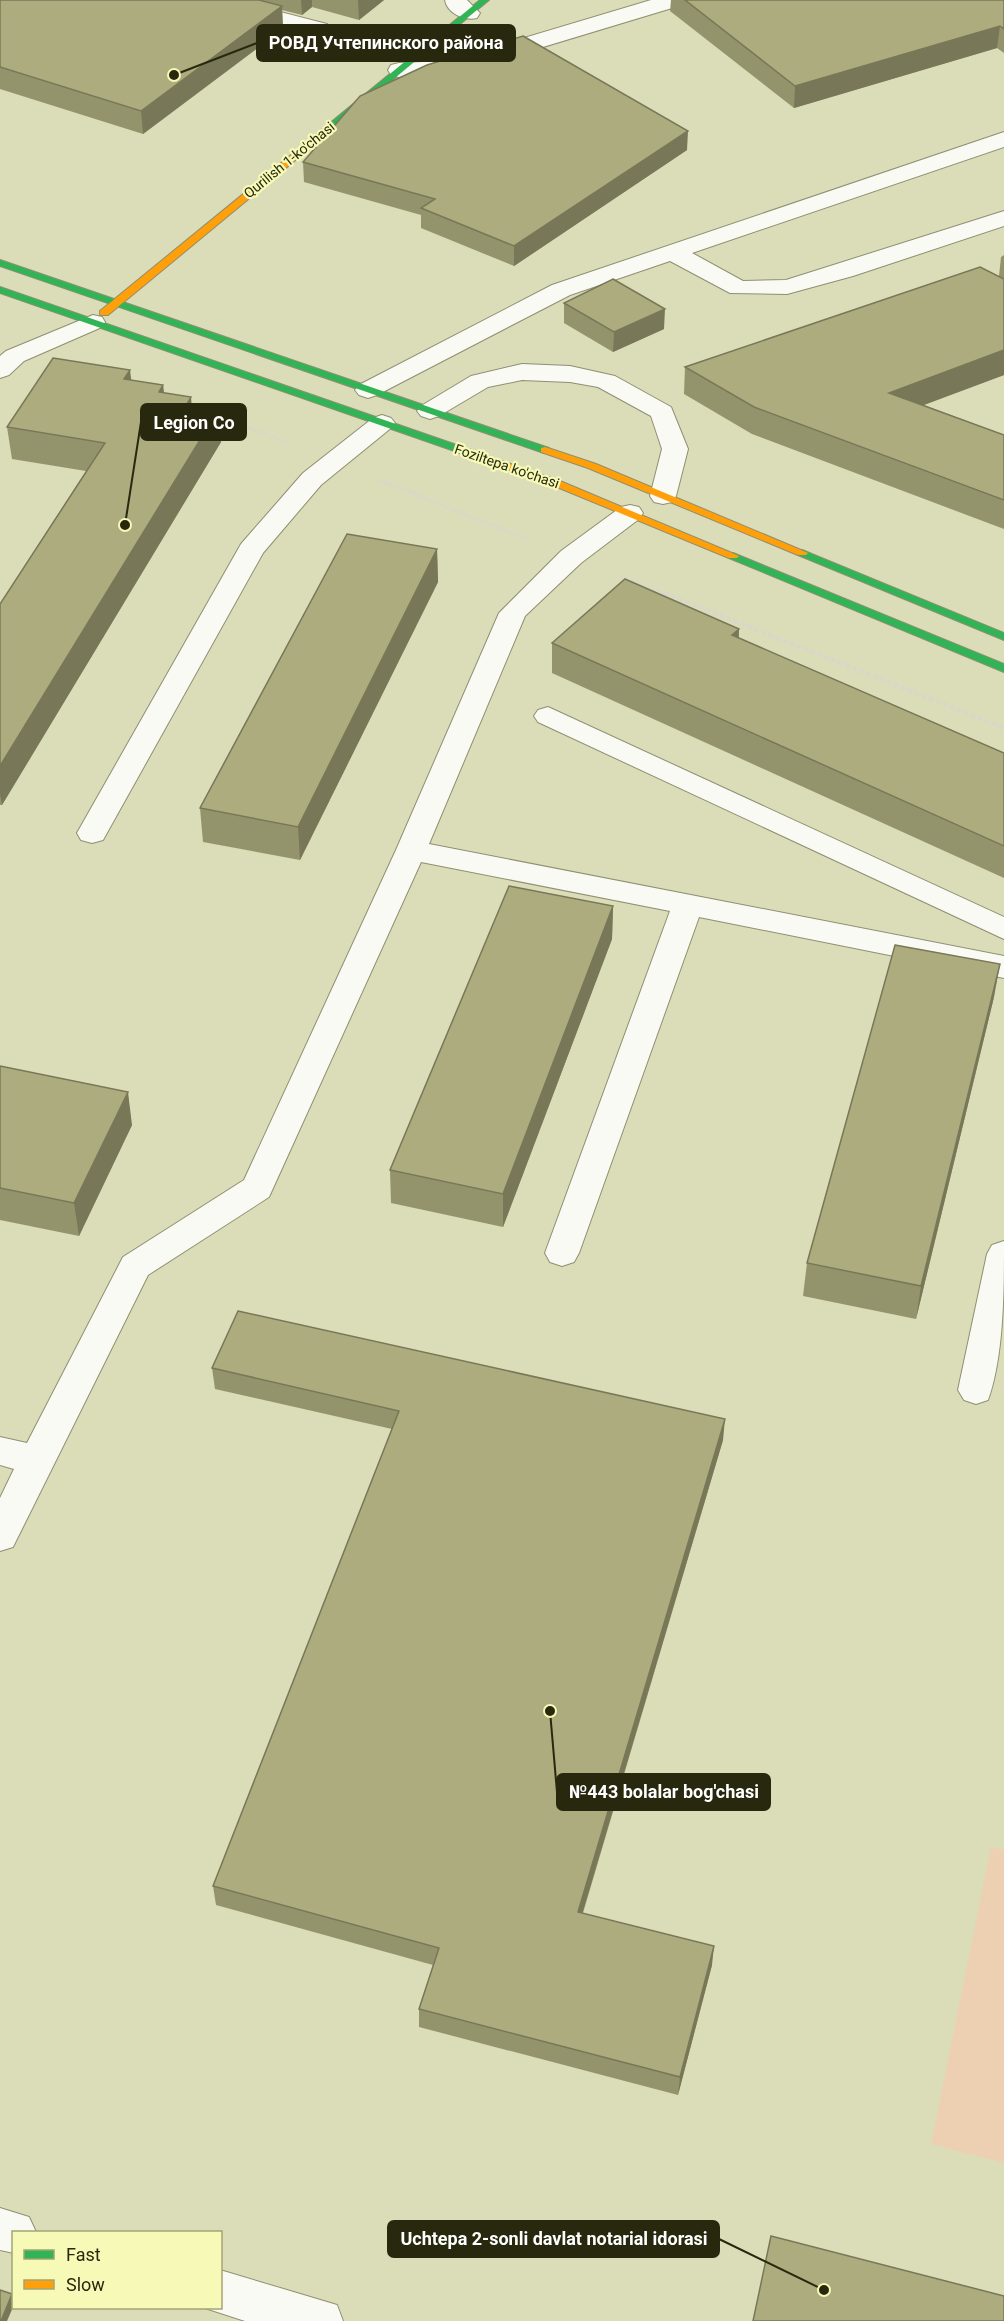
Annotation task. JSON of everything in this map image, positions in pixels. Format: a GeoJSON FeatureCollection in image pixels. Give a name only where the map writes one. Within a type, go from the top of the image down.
{"type":"FeatureCollection","features":[{"type":"Feature","properties":{"kind":"main road","name":"Qurilish 1-ko'chasi"},"geometry":{"type":"LineString","coordinates":[[93,322],[399,70],[470,4]]}},
{"type":"Feature","properties":{"kind":"main road","name":"Foziltepa ko'chasi"},"geometry":{"type":"LineString","coordinates":[[0,263],[592,466],[1004,637]]}},
{"type":"Feature","properties":{"kind":"main road","name":"Foziltepa ko'chasi"},"geometry":{"type":"LineString","coordinates":[[0,290],[556,483],[1004,668]]}},
{"type":"Feature","properties":{"kind":"street"},"geometry":{"type":"LineString","coordinates":[[208,0],[319,29],[332,41],[328,53]]}},
{"type":"Feature","properties":{"kind":"street"},"geometry":{"type":"LineString","coordinates":[[399,70],[449,68],[674,0]]}},
{"type":"Feature","properties":{"kind":"street"},"geometry":{"type":"LineString","coordinates":[[368,390],[561,290],[1004,139]]}},
{"type":"Feature","properties":{"kind":"street"},"geometry":{"type":"LineString","coordinates":[[672,252],[739,288],[787,287],[844,272],[1004,218]]}},
{"type":"Feature","properties":{"kind":"street"},"geometry":{"type":"LineString","coordinates":[[0,370],[15,356],[93,322]]}},
{"type":"Feature","properties":{"kind":"street"},"geometry":{"type":"LineString","coordinates":[[430,411],[480,381],[522,372],[570,374],[606,381],[663,412],[675,449],[663,496]]}},
{"type":"Feature","properties":{"kind":"street"},"geometry":{"type":"LineString","coordinates":[[92,833],[250,550],[312,479],[382,423]]}},
{"type":"Feature","properties":{"kind":"street"},"geometry":{"type":"LineString","coordinates":[[0,1536],[135,1266],[257,1188],[411,850],[513,614],[571,556],[630,513]]}},
{"type":"Feature","properties":{"kind":"street"},"geometry":{"type":"LineString","coordinates":[[548,716],[1004,929]]}},
{"type":"Feature","properties":{"kind":"street"},"geometry":{"type":"LineString","coordinates":[[411,850],[1004,967]]}},
{"type":"Feature","properties":{"kind":"street"},"geometry":{"type":"LineString","coordinates":[[562,1253],[688,904]]}},
{"type":"Feature","properties":{"kind":"street"},"geometry":{"type":"LineString","coordinates":[[976,1390],[1004,1254]]}},
{"type":"Feature","properties":{"kind":"street"},"geometry":{"type":"LineString","coordinates":[[0,1451],[36,1460]]}},
{"type":"Feature","properties":{"kind":"street"},"geometry":{"type":"LineString","coordinates":[[222,2293],[321,2321]]}},
{"type":"Feature","properties":{"kind":"path"},"geometry":{"type":"LineString","coordinates":[[213,413],[1004,728]]}},
{"type":"Feature","properties":{"kind":"shaded area"},"geometry":{"type":"Polygon","coordinates":[[[991,1847],[1004,1850],[1004,2163],[931,2144],[991,1847]]]}},
{"type":"Feature","properties":{"kind":"building"},"geometry":{"type":"Polygon","coordinates":[[[0,0],[259,0],[282,6],[141,111],[0,67],[0,0]]]}},
{"type":"Feature","properties":{"kind":"building"},"geometry":{"type":"Polygon","coordinates":[[[685,0],[1004,0],[1004,29],[1000,26],[795,86],[685,0]]]}},
{"type":"Feature","properties":{"kind":"building"},"geometry":{"type":"Polygon","coordinates":[[[523,36],[688,131],[514,246],[421,208],[435,199],[303,162],[360,96],[427,65],[523,36]]]}},
{"type":"Feature","properties":{"kind":"building"},"geometry":{"type":"Polygon","coordinates":[[[980,267],[1004,279],[1004,350],[889,393],[1004,435],[1004,500],[754,407],[685,367],[980,267]]]}},
{"type":"Feature","properties":{"kind":"building"},"geometry":{"type":"Polygon","coordinates":[[[613,279],[665,309],[614,332],[564,303],[613,279]]]}},
{"type":"Feature","properties":{"kind":"building"},"geometry":{"type":"Polygon","coordinates":[[[53,358],[130,370],[124,379],[163,385],[159,392],[191,397],[187,404],[219,409],[0,766],[0,604],[105,443],[7,427],[53,358]]]}},
{"type":"Feature","properties":{"kind":"building"},"geometry":{"type":"Polygon","coordinates":[[[347,534],[437,549],[298,827],[200,808],[347,534]]]}},
{"type":"Feature","properties":{"kind":"building"},"geometry":{"type":"Polygon","coordinates":[[[625,579],[739,629],[732,635],[1004,753],[1004,846],[552,643],[625,579]]]}},
{"type":"Feature","properties":{"kind":"building"},"geometry":{"type":"Polygon","coordinates":[[[509,886],[613,906],[503,1194],[390,1170],[509,886]]]}},
{"type":"Feature","properties":{"kind":"building"},"geometry":{"type":"Polygon","coordinates":[[[895,945],[1000,964],[921,1286],[807,1263],[895,945]]]}},
{"type":"Feature","properties":{"kind":"building"},"geometry":{"type":"Polygon","coordinates":[[[0,1066],[128,1092],[74,1203],[0,1188],[0,1066]]]}},
{"type":"Feature","properties":{"kind":"building"},"geometry":{"type":"Polygon","coordinates":[[[238,1311],[725,1419],[578,1912],[714,1946],[680,2077],[419,2009],[439,1948],[213,1886],[399,1411],[212,1368],[238,1311]]]}},
{"type":"Feature","properties":{"kind":"building"},"geometry":{"type":"Polygon","coordinates":[[[771,2236],[1004,2296],[1004,2321],[753,2321],[771,2236]]]}},
{"type":"Feature","properties":{"kind":"building"},"geometry":{"type":"Polygon","coordinates":[[[0,2290],[12,2294],[1,2321],[0,2321],[0,2290]]]}},
{"type":"Feature","properties":{"kind":"traffic: fast"},"geometry":{"type":"LineString","coordinates":[[299,153],[485,0]]}},
{"type":"Feature","properties":{"kind":"traffic: fast"},"geometry":{"type":"LineString","coordinates":[[0,263],[545,450]]}},
{"type":"Feature","properties":{"kind":"traffic: fast"},"geometry":{"type":"LineString","coordinates":[[0,290],[470,453]]}},
{"type":"Feature","properties":{"kind":"traffic: fast"},"geometry":{"type":"LineString","coordinates":[[802,553],[1004,637]]}},
{"type":"Feature","properties":{"kind":"traffic: fast"},"geometry":{"type":"LineString","coordinates":[[733,556],[1004,668]]}},
{"type":"Feature","properties":{"kind":"traffic: slow"},"geometry":{"type":"LineString","coordinates":[[104,313],[299,153]]}},
{"type":"Feature","properties":{"kind":"traffic: slow"},"geometry":{"type":"LineString","coordinates":[[545,450],[592,466],[802,553]]}},
{"type":"Feature","properties":{"kind":"traffic: slow"},"geometry":{"type":"LineString","coordinates":[[470,453],[556,483],[733,556]]}},
{"type":"Feature","properties":{"kind":"place","name":"РОВД Учтепинского района"},"geometry":{"type":"Point","coordinates":[174,75]}},
{"type":"Feature","properties":{"kind":"place","name":"Legion Co"},"geometry":{"type":"Point","coordinates":[125,525]}},
{"type":"Feature","properties":{"kind":"place","name":"№443 bolalar bog'chasi"},"geometry":{"type":"Point","coordinates":[550,1711]}},
{"type":"Feature","properties":{"kind":"place","name":"Uchtepa 2-sonli davlat notarial idorasi"},"geometry":{"type":"Point","coordinates":[824,2290]}}]}
